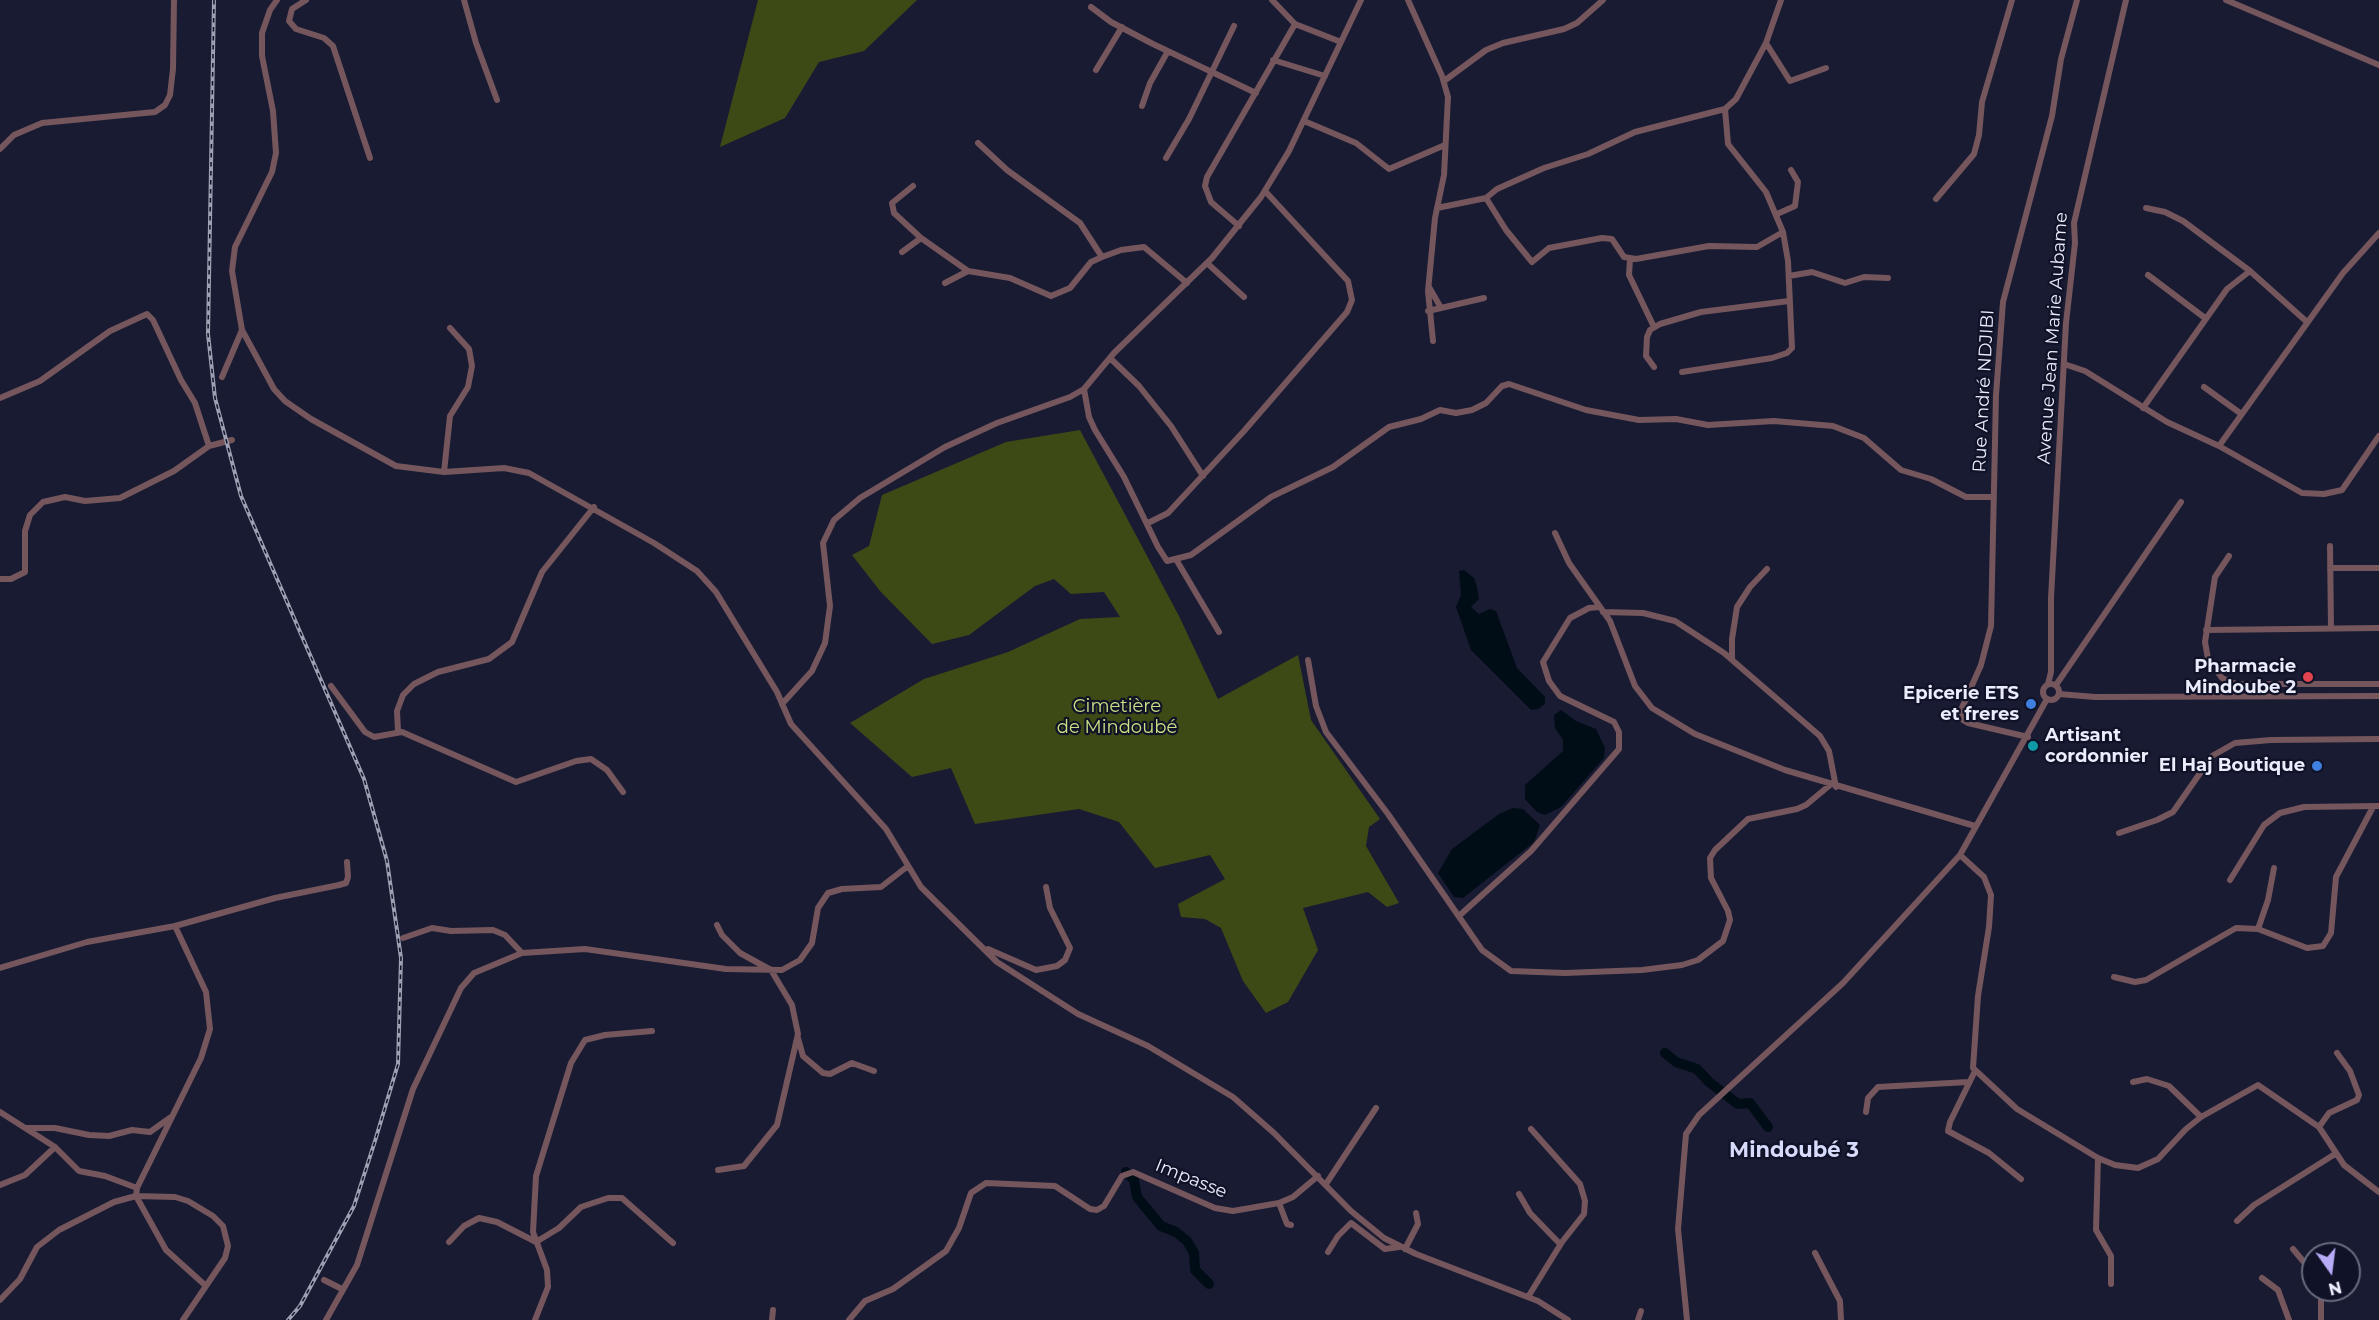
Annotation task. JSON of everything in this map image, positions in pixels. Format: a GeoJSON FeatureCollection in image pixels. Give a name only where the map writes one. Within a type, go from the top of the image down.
{"type":"FeatureCollection","features":[{"type":"Feature","properties":{"kind":"street"},"geometry":{"type":"LineString","coordinates":[[0,149],[14,135],[42,123],[155,112],[165,105],[170,95],[173,69],[174,0]]}},
{"type":"Feature","properties":{"kind":"street"},"geometry":{"type":"LineString","coordinates":[[277,0],[270,10],[262,33],[262,56],[273,111],[276,153],[272,172],[235,247],[232,271],[242,330],[268,380],[285,401],[311,419],[396,466],[444,472],[517,470],[528,473],[594,507],[654,543],[708,580],[782,704],[791,724],[886,829],[921,887],[1006,968],[1078,1014],[1148,1046],[1233,1097],[1369,1227],[1402,1248],[1528,1297],[1568,1320]]}},
{"type":"Feature","properties":{"kind":"street"},"geometry":{"type":"LineString","coordinates":[[306,0],[292,9],[289,21],[296,29],[324,38],[333,46],[370,158]]}},
{"type":"Feature","properties":{"kind":"street"},"geometry":{"type":"LineString","coordinates":[[464,0],[476,43],[497,100]]}},
{"type":"Feature","properties":{"kind":"street"},"geometry":{"type":"LineString","coordinates":[[1272,0],[1295,24],[1341,42]]}},
{"type":"Feature","properties":{"kind":"street"},"geometry":{"type":"LineString","coordinates":[[782,704],[812,671],[824,649],[830,606],[823,543],[834,519],[860,498],[945,447],[997,423],[1070,397],[1084,389],[1110,358],[1207,263],[1239,226],[1264,191],[1304,121],[1361,0]]}},
{"type":"Feature","properties":{"kind":"street"},"geometry":{"type":"LineString","coordinates":[[1408,0],[1444,81],[1448,97],[1444,175],[1437,208],[1429,287],[1428,311],[1433,341]]}},
{"type":"Feature","properties":{"kind":"street"},"geometry":{"type":"LineString","coordinates":[[1444,81],[1486,50],[1503,43],[1564,29],[1577,23],[1603,0]]}},
{"type":"Feature","properties":{"kind":"street"},"geometry":{"type":"LineString","coordinates":[[1437,208],[1486,198],[1497,189],[1588,154],[1635,132],[1725,109],[1736,99],[1766,44],[1780,0]]}},
{"type":"Feature","properties":{"kind":"street"},"geometry":{"type":"LineString","coordinates":[[1936,199],[1974,154],[1979,135],[1982,102],[2012,0]]}},
{"type":"Feature","properties":{"kind":"street","name":"Rue André NDJIBI"},"geometry":{"type":"LineString","coordinates":[[2028,737],[1968,723],[1961,715],[1981,665],[1991,626],[1997,352],[2003,302],[2052,116],[2061,59],[2077,0]]}},
{"type":"Feature","properties":{"kind":"street","name":"Avenue Jean Marie Aubame"},"geometry":{"type":"LineString","coordinates":[[2048,699],[2043,693],[2052,685],[2064,364],[2075,243],[2074,224],[2126,0]]}},
{"type":"Feature","properties":{"kind":"street"},"geometry":{"type":"LineString","coordinates":[[2226,0],[2379,65]]}},
{"type":"Feature","properties":{"kind":"street"},"geometry":{"type":"LineString","coordinates":[[1091,7],[1122,27],[1168,51],[1256,93]]}},
{"type":"Feature","properties":{"kind":"street"},"geometry":{"type":"LineString","coordinates":[[1239,226],[1211,202],[1205,186],[1222,148],[1295,24]]}},
{"type":"Feature","properties":{"kind":"street"},"geometry":{"type":"LineString","coordinates":[[1166,158],[1212,73],[1234,26]]}},
{"type":"Feature","properties":{"kind":"street"},"geometry":{"type":"LineString","coordinates":[[1096,70],[1122,27]]}},
{"type":"Feature","properties":{"kind":"street"},"geometry":{"type":"LineString","coordinates":[[1766,44],[1790,81],[1826,68]]}},
{"type":"Feature","properties":{"kind":"street"},"geometry":{"type":"LineString","coordinates":[[1142,106],[1150,83],[1168,51]]}},
{"type":"Feature","properties":{"kind":"street"},"geometry":{"type":"LineString","coordinates":[[1273,60],[1325,76]]}},
{"type":"Feature","properties":{"kind":"street"},"geometry":{"type":"LineString","coordinates":[[1682,372],[1742,364],[1787,353],[1792,348],[1789,276],[1783,232],[1777,214],[1750,169],[1728,144],[1725,109]]}},
{"type":"Feature","properties":{"kind":"street"},"geometry":{"type":"LineString","coordinates":[[1304,121],[1356,143],[1389,169],[1446,145]]}},
{"type":"Feature","properties":{"kind":"street"},"geometry":{"type":"LineString","coordinates":[[978,143],[1007,170],[1080,223],[1102,256]]}},
{"type":"Feature","properties":{"kind":"street"},"geometry":{"type":"LineString","coordinates":[[1777,214],[1795,206],[1798,182],[1791,170]]}},
{"type":"Feature","properties":{"kind":"street"},"geometry":{"type":"LineString","coordinates":[[913,186],[892,203],[892,208],[921,238],[968,271],[1010,278],[1051,296],[1070,288],[1091,262],[1102,256],[1120,250],[1144,247],[1187,283]]}},
{"type":"Feature","properties":{"kind":"street"},"geometry":{"type":"LineString","coordinates":[[1148,523],[1168,513],[1203,476],[1347,312],[1352,300],[1348,281],[1264,191]]}},
{"type":"Feature","properties":{"kind":"street"},"geometry":{"type":"LineString","coordinates":[[1486,198],[1506,230],[1532,262],[1549,248],[1608,237],[1624,257],[1630,259],[1709,246],[1757,247],[1783,232]]}},
{"type":"Feature","properties":{"kind":"street"},"geometry":{"type":"LineString","coordinates":[[2146,208],[2174,216],[2250,271],[2307,322]]}},
{"type":"Feature","properties":{"kind":"street"},"geometry":{"type":"LineString","coordinates":[[2219,446],[2240,413],[2343,273],[2379,233]]}},
{"type":"Feature","properties":{"kind":"street"},"geometry":{"type":"LineString","coordinates":[[902,252],[921,238]]}},
{"type":"Feature","properties":{"kind":"street"},"geometry":{"type":"LineString","coordinates":[[1630,259],[1629,275],[1654,327]]}},
{"type":"Feature","properties":{"kind":"street"},"geometry":{"type":"LineString","coordinates":[[1207,263],[1244,297]]}},
{"type":"Feature","properties":{"kind":"street"},"geometry":{"type":"LineString","coordinates":[[945,284],[968,271]]}},
{"type":"Feature","properties":{"kind":"street"},"geometry":{"type":"LineString","coordinates":[[2143,408],[2231,284],[2250,271]]}},
{"type":"Feature","properties":{"kind":"street"},"geometry":{"type":"LineString","coordinates":[[1789,276],[1812,272],[1845,283],[1864,277],[1888,278]]}},
{"type":"Feature","properties":{"kind":"street"},"geometry":{"type":"LineString","coordinates":[[2148,275],[2205,318]]}},
{"type":"Feature","properties":{"kind":"street"},"geometry":{"type":"LineString","coordinates":[[1429,287],[1441,308]]}},
{"type":"Feature","properties":{"kind":"street"},"geometry":{"type":"LineString","coordinates":[[1428,311],[1484,297]]}},
{"type":"Feature","properties":{"kind":"street"},"geometry":{"type":"LineString","coordinates":[[1654,367],[1646,356],[1647,337],[1654,327],[1701,312],[1789,301]]}},
{"type":"Feature","properties":{"kind":"street"},"geometry":{"type":"LineString","coordinates":[[0,398],[40,381],[110,331],[147,314],[153,320],[181,380],[195,403],[209,446]]}},
{"type":"Feature","properties":{"kind":"street"},"geometry":{"type":"LineString","coordinates":[[444,472],[450,416],[468,387],[472,366],[469,349],[450,328]]}},
{"type":"Feature","properties":{"kind":"street"},"geometry":{"type":"LineString","coordinates":[[222,377],[242,330]]}},
{"type":"Feature","properties":{"kind":"street"},"geometry":{"type":"LineString","coordinates":[[1110,358],[1139,386],[1159,411],[1203,476]]}},
{"type":"Feature","properties":{"kind":"street"},"geometry":{"type":"LineString","coordinates":[[2064,364],[2085,371],[2143,408],[2219,446],[2302,493],[2324,494],[2342,490],[2379,436]]}},
{"type":"Feature","properties":{"kind":"street"},"geometry":{"type":"LineString","coordinates":[[1084,389],[1089,417],[1095,430],[1167,561],[1177,561],[1191,555],[1271,496],[1333,467],[1389,427],[1421,419],[1440,410],[1456,413],[1472,410],[1486,403],[1502,386],[1509,384],[1586,410],[1639,420],[1676,419],[1705,425],[1774,421],[1833,426],[1864,438],[1901,470],[1930,479],[1966,497],[1994,497]]}},
{"type":"Feature","properties":{"kind":"street"},"geometry":{"type":"LineString","coordinates":[[2204,387],[2240,413]]}},
{"type":"Feature","properties":{"kind":"street"},"geometry":{"type":"LineString","coordinates":[[0,579],[11,579],[25,572],[25,531],[30,515],[43,502],[65,497],[85,501],[120,498],[174,471],[209,446],[232,440]]}},
{"type":"Feature","properties":{"kind":"street"},"geometry":{"type":"LineString","coordinates":[[2181,502],[2052,685],[2059,694],[2067,696],[2379,696]]}},
{"type":"Feature","properties":{"kind":"street"},"geometry":{"type":"LineString","coordinates":[[398,731],[397,711],[403,695],[414,684],[438,672],[489,659],[512,642],[542,572],[594,507]]}},
{"type":"Feature","properties":{"kind":"street"},"geometry":{"type":"LineString","coordinates":[[1555,533],[1569,563],[1619,640],[1635,686],[1652,708],[1695,734],[1785,770],[1975,826]]}},
{"type":"Feature","properties":{"kind":"street"},"geometry":{"type":"LineString","coordinates":[[2330,546],[2331,628]]}},
{"type":"Feature","properties":{"kind":"street"},"geometry":{"type":"LineString","coordinates":[[2229,556],[2215,578],[2206,630],[2208,659],[2222,678],[2230,683],[2379,684]]}},
{"type":"Feature","properties":{"kind":"street"},"geometry":{"type":"LineString","coordinates":[[1177,561],[1219,632]]}},
{"type":"Feature","properties":{"kind":"street"},"geometry":{"type":"LineString","coordinates":[[2330,568],[2379,568]]}},
{"type":"Feature","properties":{"kind":"street"},"geometry":{"type":"LineString","coordinates":[[1732,659],[1731,639],[1737,607],[1750,587],[1767,569]]}},
{"type":"Feature","properties":{"kind":"street"},"geometry":{"type":"LineString","coordinates":[[1460,915],[1531,851],[1619,748],[1619,732],[1614,722],[1560,696],[1549,681],[1543,662],[1570,618],[1589,608],[1643,613],[1675,621],[1732,659],[1820,736],[1829,752],[1833,786]]}},
{"type":"Feature","properties":{"kind":"street"},"geometry":{"type":"LineString","coordinates":[[2206,630],[2379,628]]}},
{"type":"Feature","properties":{"kind":"street"},"geometry":{"type":"LineString","coordinates":[[1308,660],[1316,706],[1326,732],[1388,814],[1460,915],[1482,950],[1511,971],[1564,973],[1642,970],[1691,963],[1723,941],[1728,932],[1728,910],[1709,869],[1710,858],[1715,850],[1748,819],[1806,805],[1833,786]]}},
{"type":"Feature","properties":{"kind":"street"},"geometry":{"type":"LineString","coordinates":[[331,686],[365,732],[374,737],[398,731],[516,782],[576,761],[591,759],[607,770],[623,792]]}},
{"type":"Feature","properties":{"kind":"street"},"geometry":{"type":"LineString","coordinates":[[1687,1320],[1678,1238],[1684,1143],[1693,1124],[1843,983],[1960,855],[2048,699],[2053,700],[2059,694]]}},
{"type":"Feature","properties":{"kind":"street"},"geometry":{"type":"LineString","coordinates":[[2119,833],[2173,812],[2212,756],[2235,743],[2271,740],[2379,739]]}},
{"type":"Feature","properties":{"kind":"street"},"geometry":{"type":"LineString","coordinates":[[2114,977],[2143,981],[2228,931],[2242,927],[2258,929],[2307,948],[2323,946],[2331,933],[2336,877],[2376,807],[2304,807],[2280,813],[2264,825],[2230,880]]}},
{"type":"Feature","properties":{"kind":"street"},"geometry":{"type":"LineString","coordinates":[[1960,855],[1984,877],[1991,895],[1989,927],[1978,996],[1974,1071],[1948,1131],[1989,1153],[2021,1179]]}},
{"type":"Feature","properties":{"kind":"street"},"geometry":{"type":"LineString","coordinates":[[0,968],[87,942],[175,926],[274,898],[346,883],[347,862]]}},
{"type":"Feature","properties":{"kind":"street"},"geometry":{"type":"LineString","coordinates":[[326,1320],[357,1266],[413,1089],[461,988],[474,973],[522,953],[585,949],[726,969],[788,968],[805,956],[815,935],[814,925],[818,908],[828,893],[842,889],[881,887],[908,866]]}},
{"type":"Feature","properties":{"kind":"street"},"geometry":{"type":"LineString","coordinates":[[2258,929],[2268,900],[2274,868]]}},
{"type":"Feature","properties":{"kind":"street"},"geometry":{"type":"LineString","coordinates":[[982,946],[1036,970],[1057,966],[1065,960],[1070,948],[1050,908],[1046,887]]}},
{"type":"Feature","properties":{"kind":"street"},"geometry":{"type":"LineString","coordinates":[[717,924],[722,935],[740,953],[771,970],[792,1005],[803,1056],[823,1073],[830,1074],[852,1063],[874,1071]]}},
{"type":"Feature","properties":{"kind":"street"},"geometry":{"type":"LineString","coordinates":[[175,926],[206,992],[210,1029],[201,1058],[137,1188],[136,1196],[166,1250],[206,1286]]}},
{"type":"Feature","properties":{"kind":"street"},"geometry":{"type":"LineString","coordinates":[[403,938],[432,928],[451,931],[493,930],[506,934],[522,953]]}},
{"type":"Feature","properties":{"kind":"street"},"geometry":{"type":"LineString","coordinates":[[535,1320],[548,1287],[547,1270],[536,1242],[532,1221],[536,1176],[571,1063],[579,1045],[585,1040],[605,1035],[652,1031]]}},
{"type":"Feature","properties":{"kind":"street"},"geometry":{"type":"LineString","coordinates":[[718,1170],[744,1166],[777,1125],[798,1034]]}},
{"type":"Feature","properties":{"kind":"street"},"geometry":{"type":"LineString","coordinates":[[2319,1127],[2329,1113],[2357,1100],[2359,1095],[2350,1071],[2337,1053]]}},
{"type":"Feature","properties":{"kind":"street"},"geometry":{"type":"LineString","coordinates":[[1974,1071],[2017,1109],[2098,1158],[2130,1168],[2152,1163],[2201,1117],[2258,1085],[2319,1127],[2335,1154],[2351,1171],[2379,1192]]}},
{"type":"Feature","properties":{"kind":"street"},"geometry":{"type":"LineString","coordinates":[[2133,1082],[2147,1079],[2169,1086],[2201,1117]]}},
{"type":"Feature","properties":{"kind":"street"},"geometry":{"type":"LineString","coordinates":[[1866,1112],[1868,1098],[1878,1088],[1968,1082]]}},
{"type":"Feature","properties":{"kind":"street"},"geometry":{"type":"LineString","coordinates":[[1326,1184],[1376,1108]]}},
{"type":"Feature","properties":{"kind":"street"},"geometry":{"type":"LineString","coordinates":[[0,1112],[55,1147],[79,1171],[105,1176],[137,1188]]}},
{"type":"Feature","properties":{"kind":"street"},"geometry":{"type":"LineString","coordinates":[[25,1128],[55,1128],[89,1135],[109,1136],[132,1130],[150,1132],[172,1117]]}},
{"type":"Feature","properties":{"kind":"street"},"geometry":{"type":"LineString","coordinates":[[1528,1297],[1560,1244],[1584,1214],[1583,1192],[1575,1177],[1551,1155],[1531,1129]]}},
{"type":"Feature","properties":{"kind":"street"},"geometry":{"type":"LineString","coordinates":[[0,1185],[25,1175],[55,1147]]}},
{"type":"Feature","properties":{"kind":"street"},"geometry":{"type":"LineString","coordinates":[[2237,1221],[2254,1205],[2335,1154]]}},
{"type":"Feature","properties":{"kind":"street"},"geometry":{"type":"LineString","coordinates":[[2098,1158],[2096,1234],[2110,1256],[2111,1284]]}},
{"type":"Feature","properties":{"kind":"street","name":"Impasse"},"geometry":{"type":"LineString","coordinates":[[849,1320],[865,1301],[893,1290],[946,1251],[959,1228],[971,1193],[986,1183],[1054,1186],[1090,1209],[1097,1210],[1104,1206],[1122,1176],[1133,1172],[1215,1208],[1249,1210],[1293,1197],[1318,1176]]}},
{"type":"Feature","properties":{"kind":"street"},"geometry":{"type":"LineString","coordinates":[[1519,1194],[1530,1214],[1560,1244]]}},
{"type":"Feature","properties":{"kind":"street"},"geometry":{"type":"LineString","coordinates":[[0,1300],[11,1291],[37,1247],[48,1238],[99,1209],[136,1196],[176,1197],[188,1201],[213,1216],[223,1226],[228,1246],[225,1258],[183,1320]]}},
{"type":"Feature","properties":{"kind":"street"},"geometry":{"type":"LineString","coordinates":[[536,1242],[559,1228],[581,1207],[608,1198],[622,1198],[673,1243]]}},
{"type":"Feature","properties":{"kind":"street"},"geometry":{"type":"LineString","coordinates":[[1279,1203],[1287,1224],[1291,1225]]}},
{"type":"Feature","properties":{"kind":"street"},"geometry":{"type":"LineString","coordinates":[[1402,1248],[1418,1224],[1416,1213]]}},
{"type":"Feature","properties":{"kind":"street"},"geometry":{"type":"LineString","coordinates":[[449,1242],[464,1226],[479,1218],[497,1222],[536,1242]]}},
{"type":"Feature","properties":{"kind":"street"},"geometry":{"type":"LineString","coordinates":[[1328,1252],[1338,1236],[1351,1223],[1385,1249],[1402,1248]]}},
{"type":"Feature","properties":{"kind":"street"},"geometry":{"type":"LineString","coordinates":[[2293,1249],[2301,1259]]}},
{"type":"Feature","properties":{"kind":"street"},"geometry":{"type":"LineString","coordinates":[[1815,1253],[1840,1300],[1841,1320]]}},
{"type":"Feature","properties":{"kind":"street"},"geometry":{"type":"LineString","coordinates":[[2262,1278],[2278,1290],[2289,1320]]}},
{"type":"Feature","properties":{"kind":"street"},"geometry":{"type":"LineString","coordinates":[[324,1280],[342,1289]]}},
{"type":"Feature","properties":{"kind":"street"},"geometry":{"type":"LineString","coordinates":[[2321,1302],[2321,1320]]}},
{"type":"Feature","properties":{"kind":"street"},"geometry":{"type":"LineString","coordinates":[[772,1320],[773,1310]]}},
{"type":"Feature","properties":{"kind":"street"},"geometry":{"type":"LineString","coordinates":[[1638,1320],[1641,1311]]}},
{"type":"Feature","properties":{"kind":"green space"},"geometry":{"type":"Polygon","coordinates":[[[758,0],[917,0],[864,51],[819,62],[785,118],[720,147],[758,0]]]}},
{"type":"Feature","properties":{"kind":"green space","name":"Cimetière de Mindoubé"},"geometry":{"type":"Polygon","coordinates":[[[1080,430],[1179,616],[1218,699],[1298,655],[1311,720],[1380,819],[1369,827],[1366,846],[1399,903],[1387,907],[1368,892],[1303,908],[1318,950],[1288,1002],[1266,1013],[1243,981],[1221,928],[1205,919],[1181,917],[1178,904],[1225,879],[1210,855],[1155,868],[1119,822],[1079,809],[975,824],[951,768],[912,777],[850,723],[924,679],[1008,652],[1080,619],[1120,617],[1104,592],[1071,594],[1054,579],[1035,586],[969,635],[932,644],[880,591],[852,555],[869,546],[882,495],[1006,442],[1080,430]]]}},
{"type":"Feature","properties":{"kind":"shaded area"},"geometry":{"type":"Polygon","coordinates":[[[1464,570],[1474,578],[1477,587],[1479,599],[1471,607],[1479,614],[1490,609],[1496,611],[1517,668],[1545,697],[1545,704],[1538,709],[1531,710],[1471,650],[1456,607],[1461,595],[1459,571],[1464,570]]]}},
{"type":"Feature","properties":{"kind":"shaded area"},"geometry":{"type":"Polygon","coordinates":[[[1561,710],[1576,721],[1596,729],[1605,748],[1604,758],[1561,807],[1545,815],[1537,812],[1525,799],[1525,785],[1563,751],[1563,740],[1555,728],[1554,715],[1561,710]]]}},
{"type":"Feature","properties":{"kind":"shaded area"},"geometry":{"type":"Polygon","coordinates":[[[1513,808],[1523,809],[1540,825],[1534,842],[1463,898],[1454,897],[1438,873],[1452,849],[1499,814],[1513,808]]]}},
{"type":"Feature","properties":{"kind":"waterway"},"geometry":{"type":"LineString","coordinates":[[1665,1053],[1676,1062],[1697,1069],[1709,1082],[1738,1104],[1750,1103],[1768,1127]]}},
{"type":"Feature","properties":{"kind":"waterway"},"geometry":{"type":"LineString","coordinates":[[1126,1172],[1134,1180],[1137,1197],[1161,1226],[1176,1232],[1187,1241],[1194,1253],[1195,1270],[1209,1284]]}},
{"type":"Feature","properties":{"kind":"railway"},"geometry":{"type":"LineString","coordinates":[[214,0],[208,334],[215,398],[241,496],[364,779],[387,861],[401,958],[398,1064],[375,1141],[354,1206],[300,1306],[288,1320]]}},
{"type":"Feature","properties":{"kind":"place","name":"Pharmacie Mindoube 2"},"geometry":{"type":"Point","coordinates":[2308,677]}},
{"type":"Feature","properties":{"kind":"place","name":"Epicerie ETS et freres"},"geometry":{"type":"Point","coordinates":[2031,704]}},
{"type":"Feature","properties":{"kind":"place","name":"Artisant cordonnier"},"geometry":{"type":"Point","coordinates":[2033,746]}},
{"type":"Feature","properties":{"kind":"place","name":"El Haj Boutique"},"geometry":{"type":"Point","coordinates":[2317,766]}},
{"type":"Feature","properties":{"kind":"district","name":"Mindoubé 3"},"geometry":{"type":"Point","coordinates":[1794,1151]}}]}
